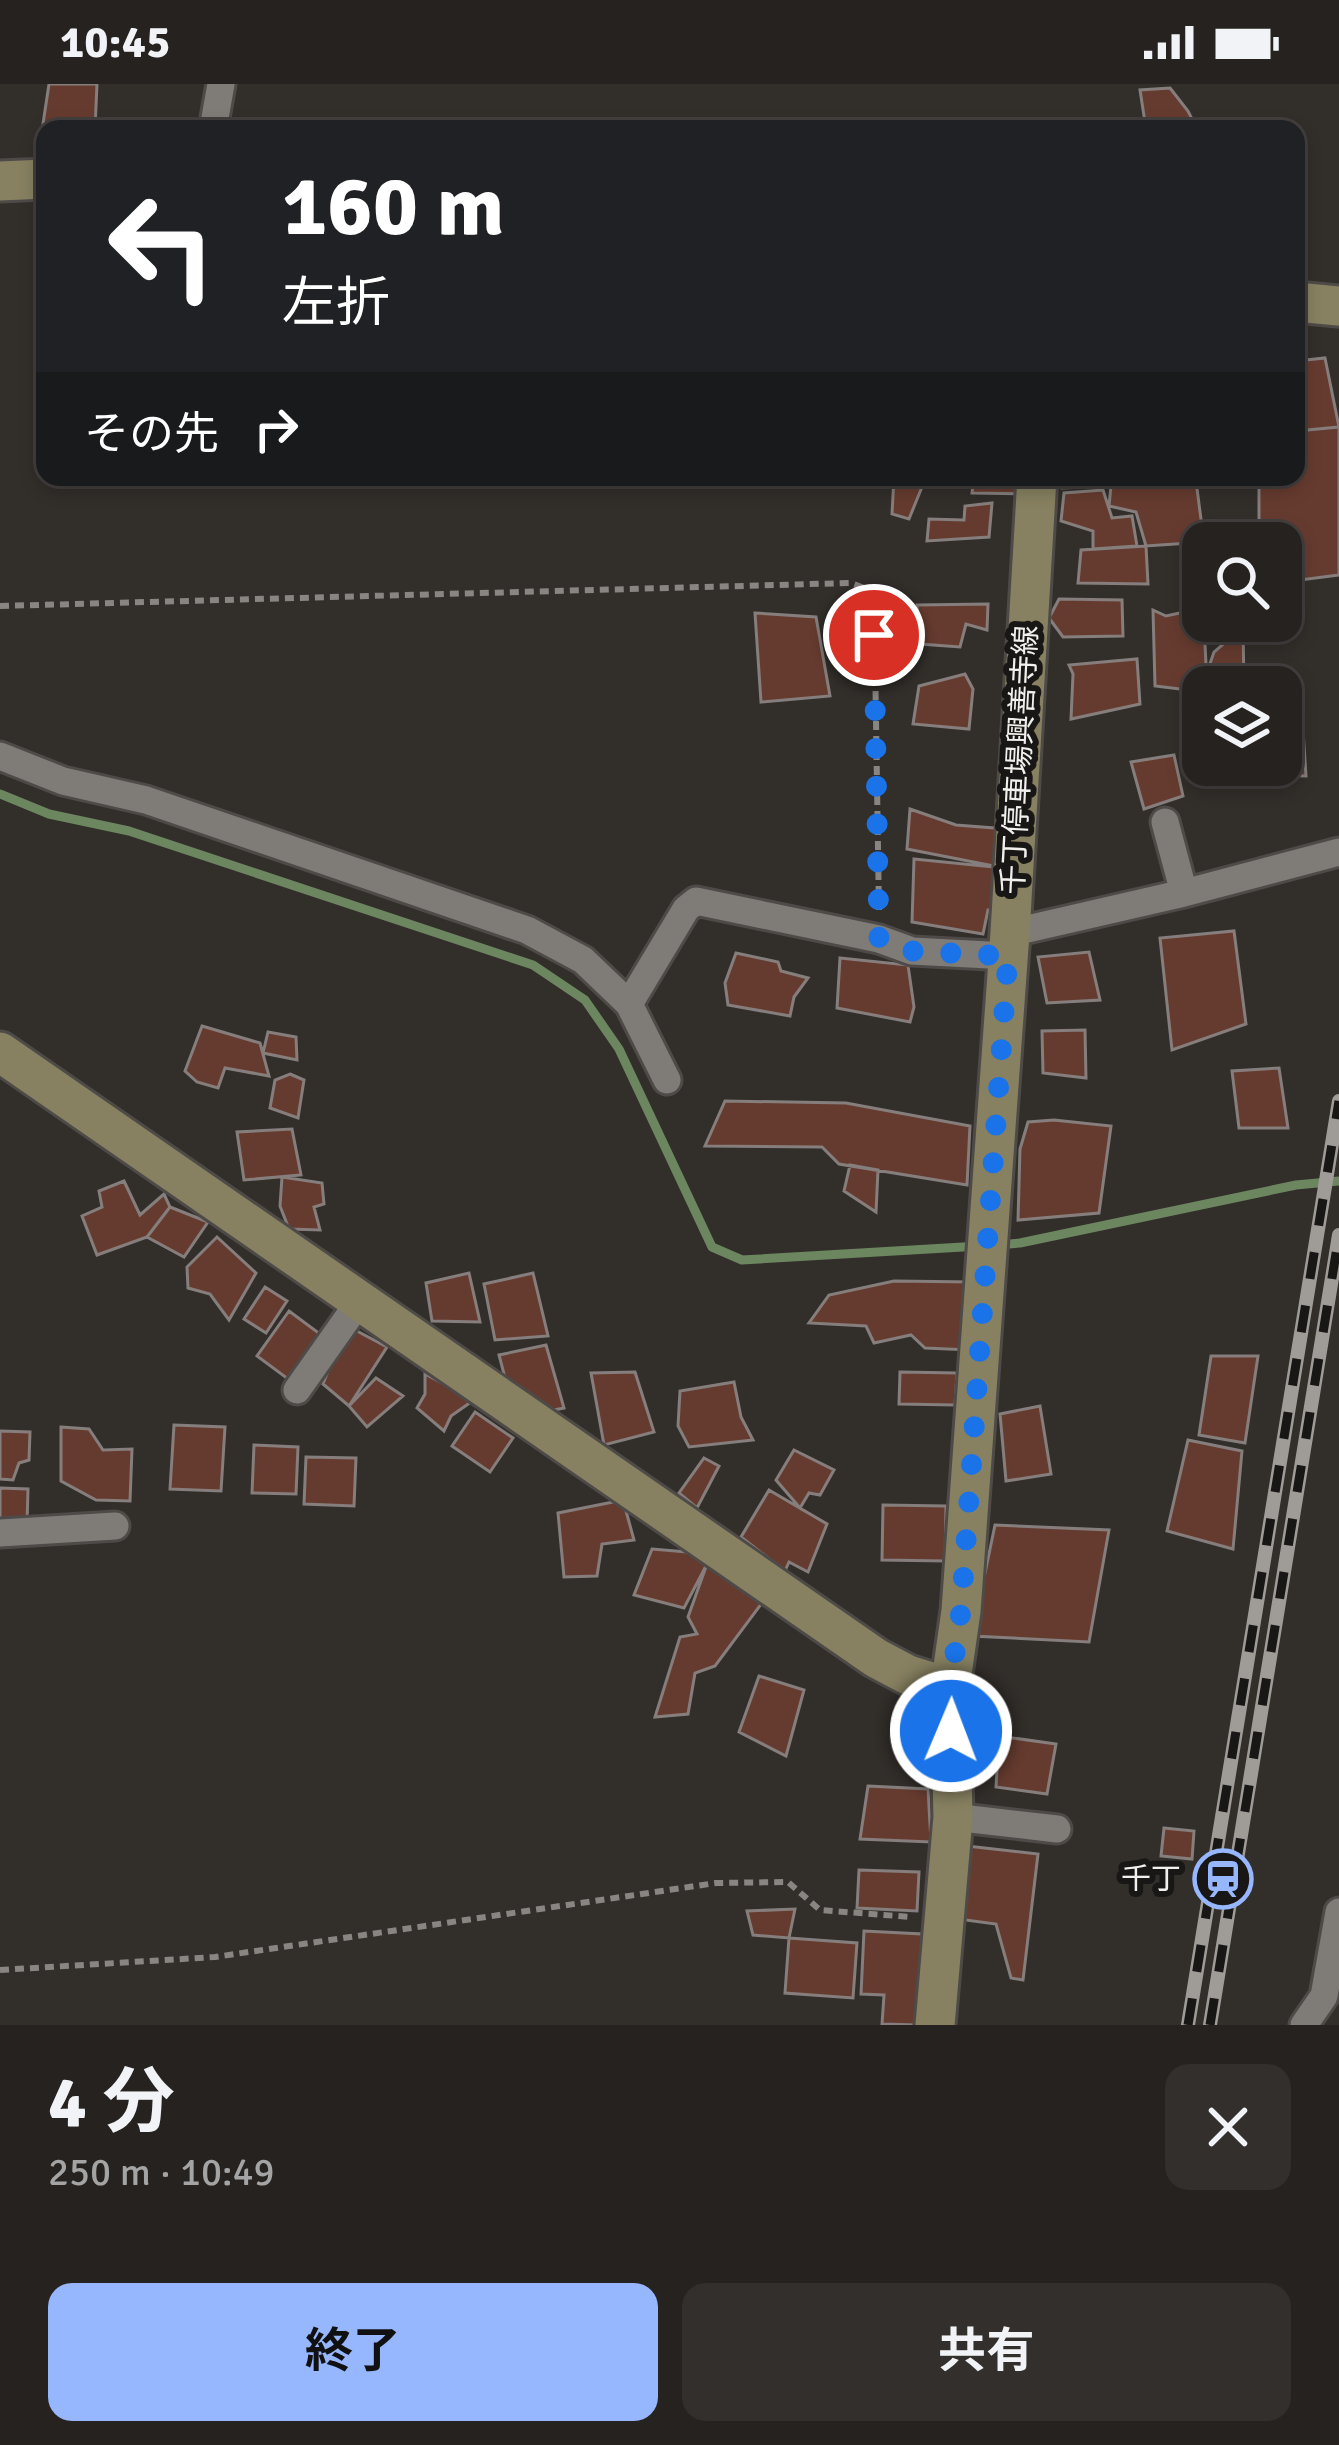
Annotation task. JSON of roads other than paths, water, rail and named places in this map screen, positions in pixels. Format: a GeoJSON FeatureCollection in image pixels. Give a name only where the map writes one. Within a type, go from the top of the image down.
{"type":"FeatureCollection","features":[{"type":"Feature","properties":{"kind":"main road"},"geometry":{"type":"LineString","coordinates":[[0,181],[36,179]]}},
{"type":"Feature","properties":{"kind":"main road"},"geometry":{"type":"LineString","coordinates":[[1305,303],[1339,306]]}},
{"type":"Feature","properties":{"kind":"main road","name":"千丁停車場興善寺線"},"geometry":{"type":"LineString","coordinates":[[935,2025],[953,1816],[950,1688],[961,1611],[986,1267],[1036,486]]}},
{"type":"Feature","properties":{"kind":"main road"},"geometry":{"type":"LineString","coordinates":[[0,1052],[876,1658],[908,1675],[950,1688]]}},
{"type":"Feature","properties":{"kind":"street"},"geometry":{"type":"LineString","coordinates":[[214,120],[220,84]]}},
{"type":"Feature","properties":{"kind":"street"},"geometry":{"type":"LineString","coordinates":[[0,756],[63,781],[146,800],[527,930],[583,960],[629,1004],[667,1080]]}},
{"type":"Feature","properties":{"kind":"street"},"geometry":{"type":"LineString","coordinates":[[1165,822],[1184,893]]}},
{"type":"Feature","properties":{"kind":"street"},"geometry":{"type":"LineString","coordinates":[[629,1004],[686,909],[696,901],[879,939],[912,951],[1009,944],[1339,851]]}},
{"type":"Feature","properties":{"kind":"street"},"geometry":{"type":"LineString","coordinates":[[297,1390],[358,1302]]}},
{"type":"Feature","properties":{"kind":"street"},"geometry":{"type":"LineString","coordinates":[[0,1533],[116,1526]]}},
{"type":"Feature","properties":{"kind":"street"},"geometry":{"type":"LineString","coordinates":[[953,1816],[1058,1829]]}},
{"type":"Feature","properties":{"kind":"street"},"geometry":{"type":"LineString","coordinates":[[1304,2025],[1324,1996],[1339,1912]]}},
{"type":"Feature","properties":{"kind":"waterway"},"geometry":{"type":"LineString","coordinates":[[0,794],[49,814],[129,831],[533,965],[585,1000],[619,1049],[712,1247],[742,1260],[980,1246]]}},
{"type":"Feature","properties":{"kind":"waterway"},"geometry":{"type":"LineString","coordinates":[[997,1245],[1296,1185],[1339,1181]]}},
{"type":"Feature","properties":{"kind":"railway"},"geometry":{"type":"LineString","coordinates":[[1188,2025],[1339,1101]]}},
{"type":"Feature","properties":{"kind":"railway"},"geometry":{"type":"LineString","coordinates":[[1210,2025],[1339,1235]]}},
{"type":"Feature","properties":{"kind":"place","name":"千丁"},"geometry":{"type":"Point","coordinates":[1223,1879]}}]}
